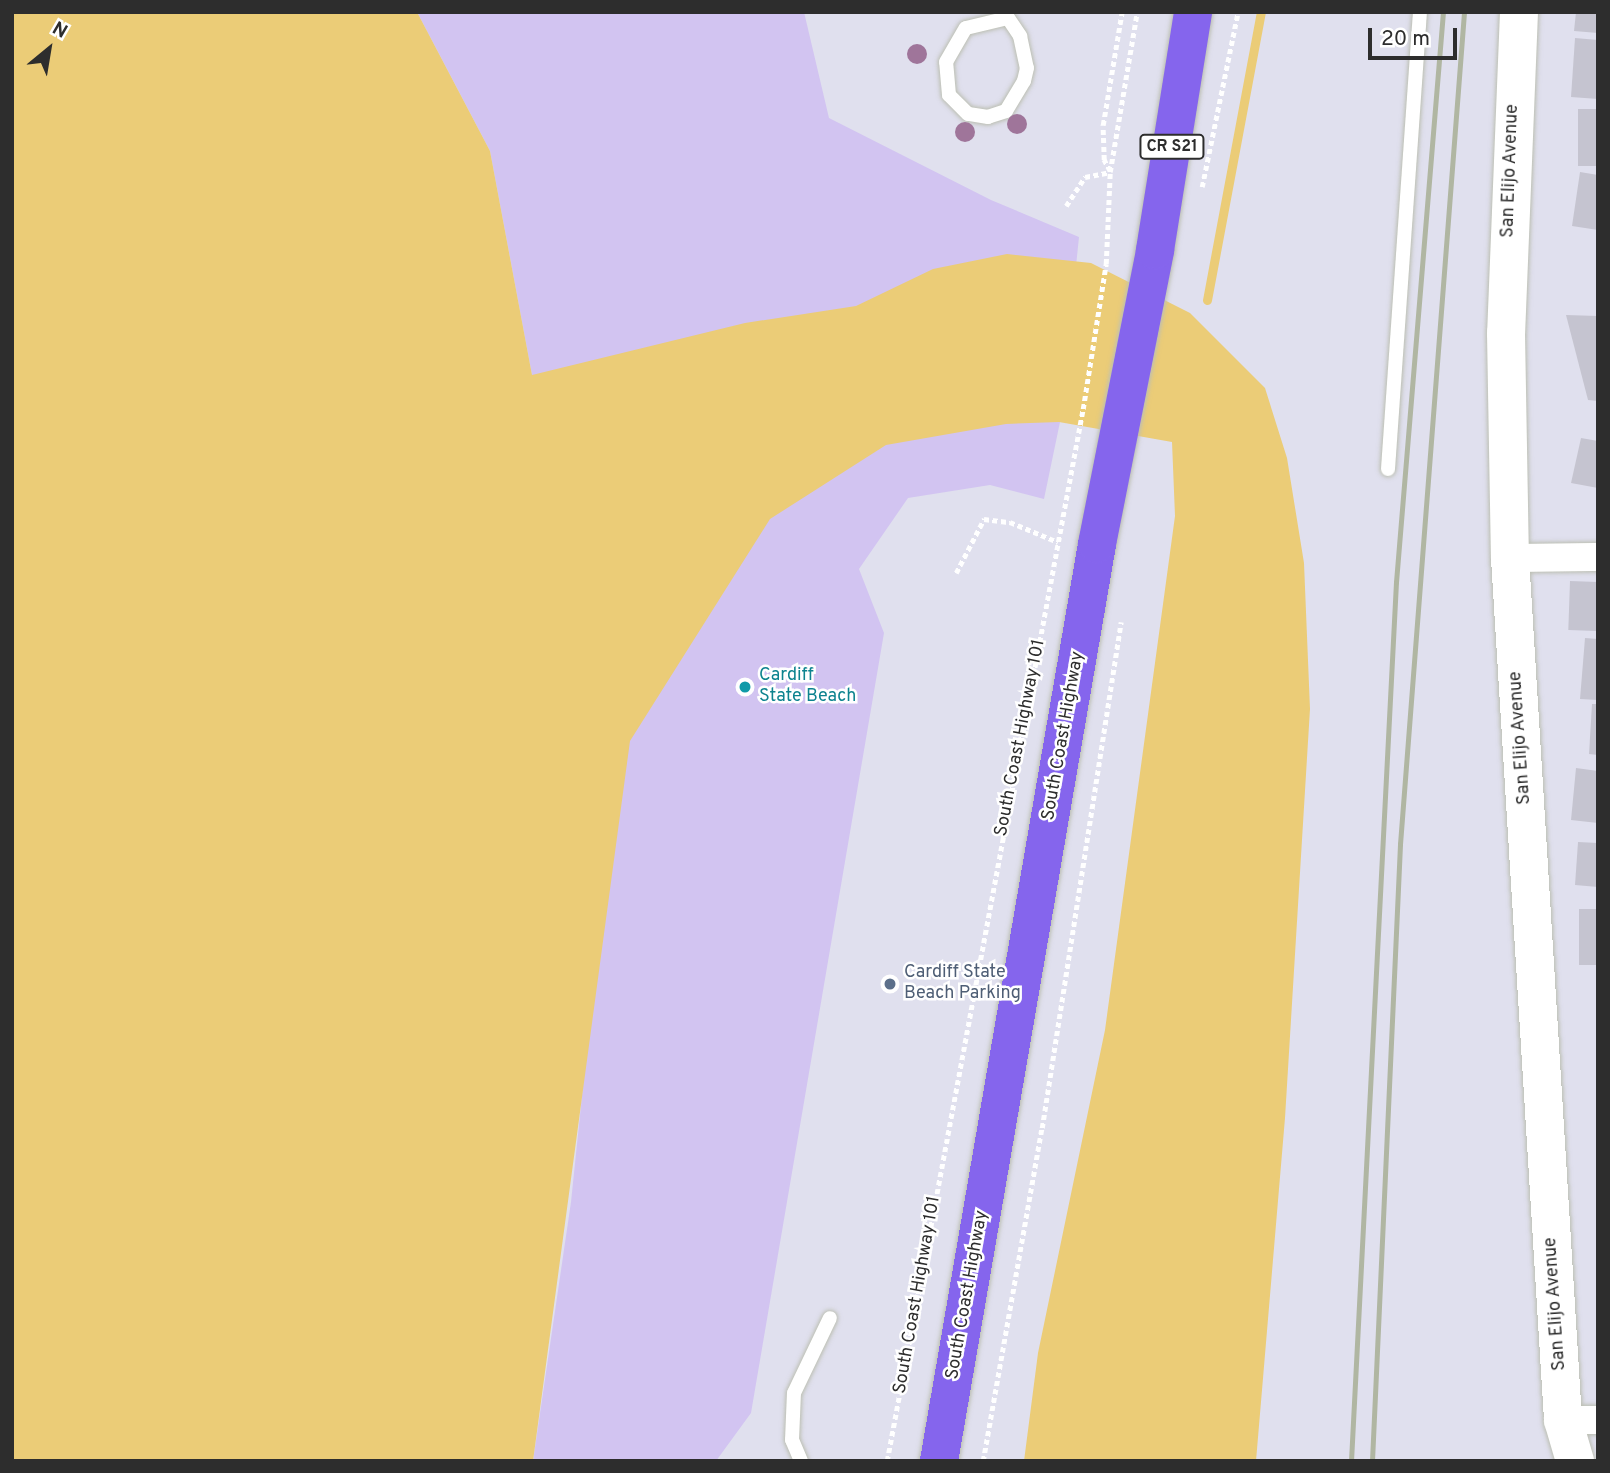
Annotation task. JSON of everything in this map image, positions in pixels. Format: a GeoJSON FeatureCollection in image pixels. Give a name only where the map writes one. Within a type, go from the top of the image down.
{"type":"FeatureCollection","features":[{"type":"Feature","properties":{"kind":"main road","name":"South Coast Highway"},"geometry":{"type":"LineString","coordinates":[[939,1461],[1097,544],[1149,281],[1193,12]]}},
{"type":"Feature","properties":{"kind":"main road","name":"San Elijo Avenue"},"geometry":{"type":"LineString","coordinates":[[1519,12],[1507,333],[1510,558],[1580,1420],[1575,1461]]}},
{"type":"Feature","properties":{"kind":"street"},"geometry":{"type":"LineString","coordinates":[[1510,558],[1598,557]]}},
{"type":"Feature","properties":{"kind":"lane"},"geometry":{"type":"LineString","coordinates":[[1388,469],[1420,12]]}},
{"type":"Feature","properties":{"kind":"lane"},"geometry":{"type":"LineString","coordinates":[[1009,15],[1020,36],[1027,68],[1024,81],[1006,111],[988,117],[968,114],[949,95],[946,62],[966,28],[1009,15]]}},
{"type":"Feature","properties":{"kind":"lane"},"geometry":{"type":"LineString","coordinates":[[801,1461],[792,1440],[794,1393],[831,1318]]}},
{"type":"Feature","properties":{"kind":"path"},"geometry":{"type":"LineString","coordinates":[[1066,206],[1084,177],[1110,172],[1104,160],[1103,125],[1122,12]]}},
{"type":"Feature","properties":{"kind":"path","name":"South Coast Highway 101"},"geometry":{"type":"LineString","coordinates":[[887,1461],[1083,409],[1106,264],[1110,172],[1137,12]]}},
{"type":"Feature","properties":{"kind":"path"},"geometry":{"type":"LineString","coordinates":[[1201,195],[1238,12]]}},
{"type":"Feature","properties":{"kind":"path"},"geometry":{"type":"LineString","coordinates":[[956,573],[984,519],[1010,522],[1058,542]]}},
{"type":"Feature","properties":{"kind":"path"},"geometry":{"type":"LineString","coordinates":[[983,1461],[1045,1114],[1122,613]]}},
{"type":"Feature","properties":{"kind":"sand","name":"Cardiff State Beach"},"geometry":{"type":"Polygon","coordinates":[[[417,12],[804,12],[829,118],[991,200],[1079,237],[1060,422],[1044,499],[990,485],[908,498],[859,569],[884,633],[751,1413],[716,1461],[533,1461],[571,1202],[589,1028],[532,375],[490,151],[417,12]]]}},
{"type":"Feature","properties":{"kind":"shaded area"},"geometry":{"type":"Polygon","coordinates":[[[12,12],[417,12],[490,151],[532,375],[745,323],[856,306],[933,269],[1007,254],[1091,263],[1190,313],[1265,388],[1287,458],[1304,563],[1310,709],[1285,1118],[1256,1461],[1024,1461],[1038,1353],[1105,1030],[1175,516],[1172,442],[1059,422],[1006,424],[886,445],[770,519],[630,741],[533,1461],[12,1461],[12,12]]]}},
{"type":"Feature","properties":{"kind":"building"},"geometry":{"type":"Polygon","coordinates":[[[1576,12],[1598,12],[1598,33],[1574,31],[1576,12]]]}},
{"type":"Feature","properties":{"kind":"building"},"geometry":{"type":"Polygon","coordinates":[[[1575,38],[1598,40],[1598,99],[1571,97],[1575,38]]]}},
{"type":"Feature","properties":{"kind":"building"},"geometry":{"type":"Polygon","coordinates":[[[1578,109],[1598,109],[1598,166],[1578,166],[1578,109]]]}},
{"type":"Feature","properties":{"kind":"building"},"geometry":{"type":"Polygon","coordinates":[[[1580,172],[1598,175],[1598,230],[1572,226],[1580,172]]]}},
{"type":"Feature","properties":{"kind":"building"},"geometry":{"type":"Polygon","coordinates":[[[1566,315],[1598,316],[1598,401],[1588,400],[1566,315]]]}},
{"type":"Feature","properties":{"kind":"building"},"geometry":{"type":"Polygon","coordinates":[[[1581,438],[1598,441],[1598,488],[1571,483],[1581,438]]]}},
{"type":"Feature","properties":{"kind":"building"},"geometry":{"type":"Polygon","coordinates":[[[1570,581],[1598,582],[1596,631],[1568,630],[1570,581]]]}},
{"type":"Feature","properties":{"kind":"building"},"geometry":{"type":"Polygon","coordinates":[[[1585,638],[1598,639],[1598,700],[1580,699],[1585,638]]]}},
{"type":"Feature","properties":{"kind":"building"},"geometry":{"type":"Polygon","coordinates":[[[1592,704],[1598,704],[1598,755],[1589,754],[1592,704]]]}},
{"type":"Feature","properties":{"kind":"building"},"geometry":{"type":"Polygon","coordinates":[[[1576,768],[1598,771],[1598,823],[1571,820],[1576,768]]]}},
{"type":"Feature","properties":{"kind":"building"},"geometry":{"type":"Polygon","coordinates":[[[1578,842],[1598,843],[1598,887],[1575,885],[1578,842]]]}},
{"type":"Feature","properties":{"kind":"building"},"geometry":{"type":"Polygon","coordinates":[[[1579,909],[1598,909],[1598,965],[1579,965],[1579,909]]]}},
{"type":"Feature","properties":{"kind":"waterway"},"geometry":{"type":"LineString","coordinates":[[1207,300],[1261,12]]}},
{"type":"Feature","properties":{"kind":"railway"},"geometry":{"type":"LineString","coordinates":[[1351,1461],[1396,582],[1443,12]]}},
{"type":"Feature","properties":{"kind":"railway"},"geometry":{"type":"LineString","coordinates":[[1372,1461],[1400,844],[1464,12]]}},
{"type":"Feature","properties":{"kind":"place","name":"Cardiff State Beach"},"geometry":{"type":"Point","coordinates":[745,687]}},
{"type":"Feature","properties":{"kind":"place","name":"Cardiff State Beach Parking"},"geometry":{"type":"Point","coordinates":[890,984]}}]}
